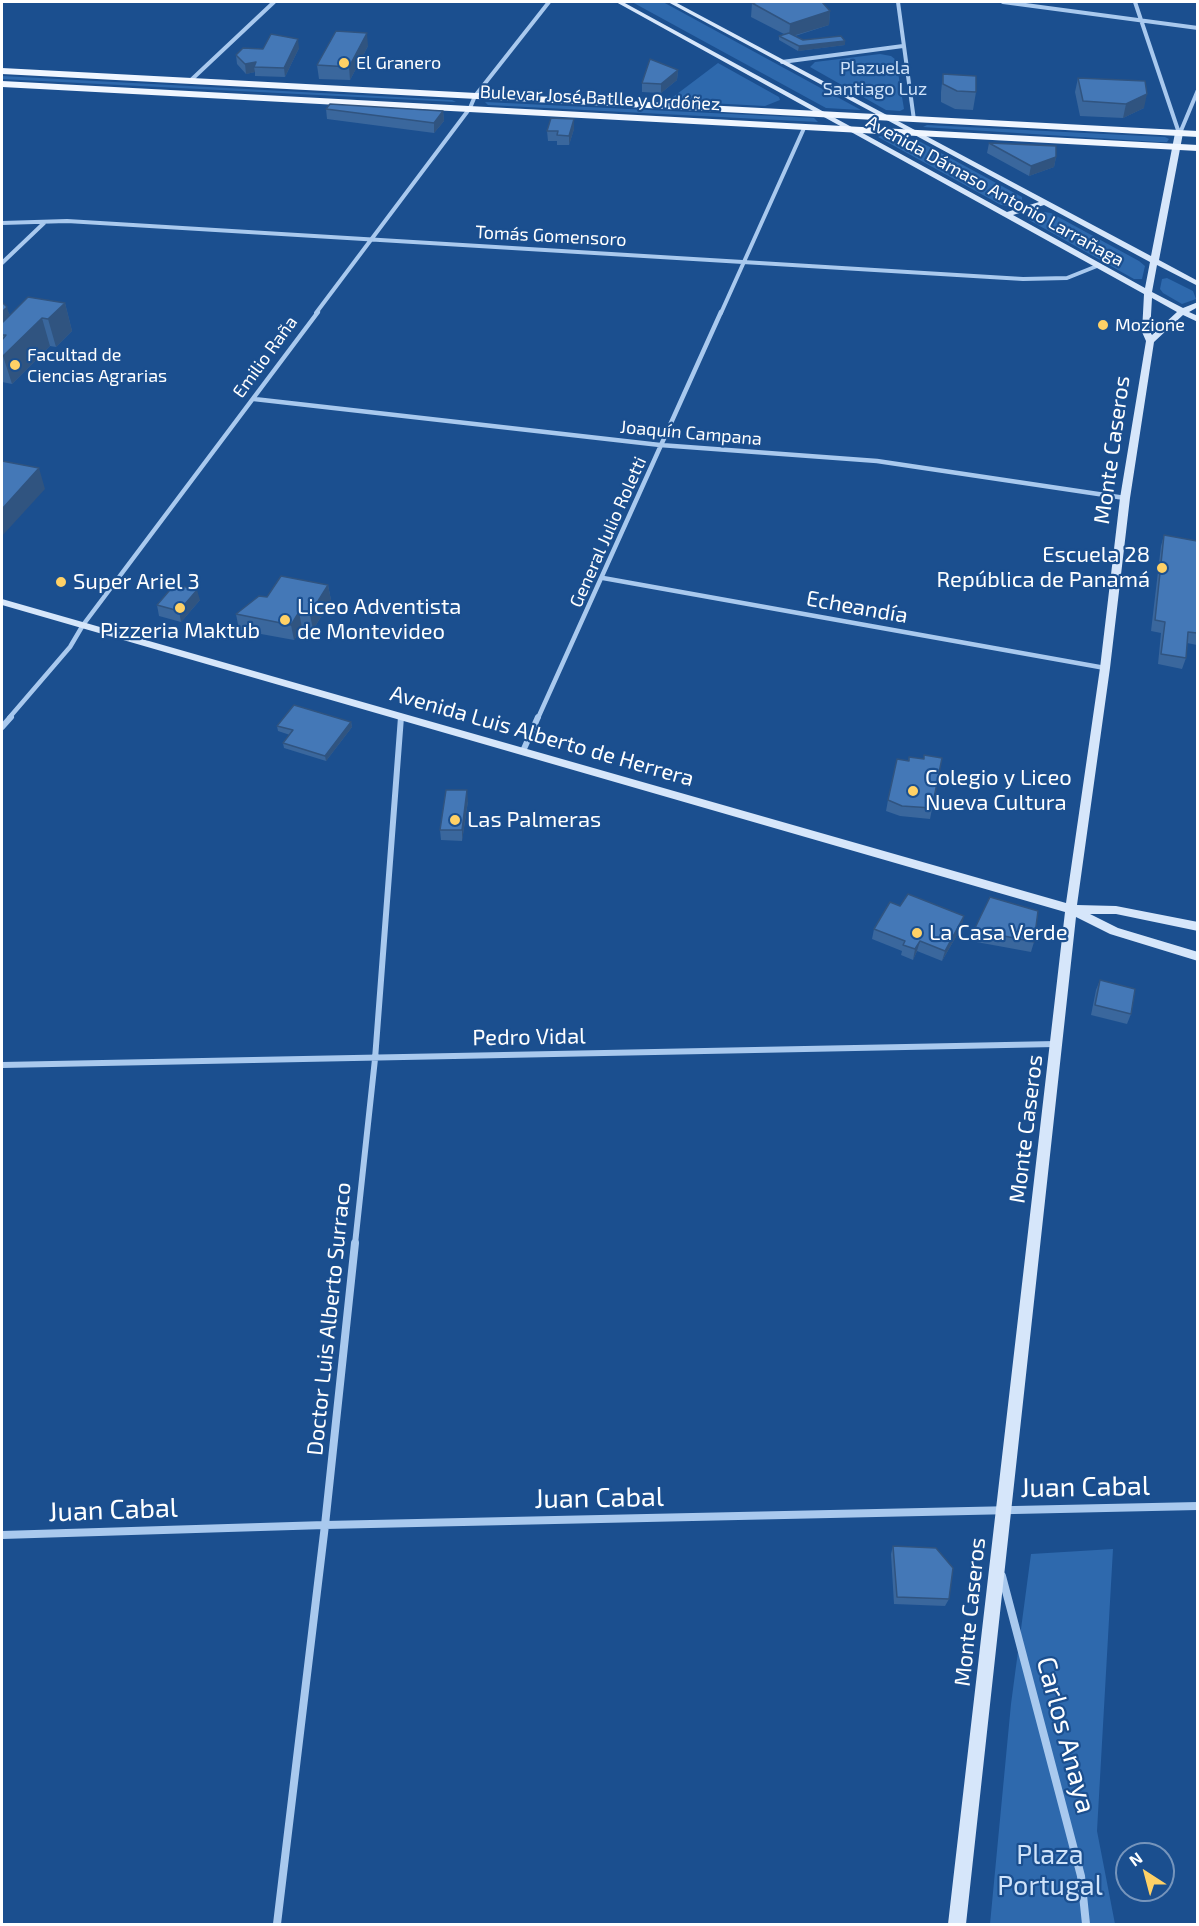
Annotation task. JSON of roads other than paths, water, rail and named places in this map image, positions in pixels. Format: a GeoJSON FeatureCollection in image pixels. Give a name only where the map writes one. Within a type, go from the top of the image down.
{"type":"FeatureCollection","features":[{"type":"Feature","properties":{"kind":"main road","name":"Bulevar José Batlle y Ordóñez"},"geometry":{"type":"LineString","coordinates":[[2,71],[1197,134]]}},
{"type":"Feature","properties":{"kind":"main road","name":"Bulevar José Batlle y Ordóñez"},"geometry":{"type":"LineString","coordinates":[[2,84],[1197,148]]}},
{"type":"Feature","properties":{"kind":"main road"},"geometry":{"type":"LineString","coordinates":[[1178,147],[1186,142],[1197,141]]}},
{"type":"Feature","properties":{"kind":"street"},"geometry":{"type":"LineString","coordinates":[[190,81],[274,2]]}},
{"type":"Feature","properties":{"kind":"street","name":"Emilio Raña"},"geometry":{"type":"LineString","coordinates":[[2,727],[70,647],[83,625],[470,108],[475,96],[549,2]]}},
{"type":"Feature","properties":{"kind":"street","name":"Avenida Dámaso Antonio Larrañaga"},"geometry":{"type":"LineString","coordinates":[[619,2],[1197,320]]}},
{"type":"Feature","properties":{"kind":"street","name":"Avenida Dámaso Antonio Larrañaga"},"geometry":{"type":"LineString","coordinates":[[671,2],[1197,284]]}},
{"type":"Feature","properties":{"kind":"street"},"geometry":{"type":"LineString","coordinates":[[898,2],[914,120]]}},
{"type":"Feature","properties":{"kind":"street"},"geometry":{"type":"LineString","coordinates":[[1003,2],[1197,28]]}},
{"type":"Feature","properties":{"kind":"street","name":"Monte Caseros"},"geometry":{"type":"LineString","coordinates":[[957,1924],[1071,909],[1105,668],[1125,498],[1150,341],[1146,332],[1148,294],[1178,147],[1179,134],[1143,20],[1135,2]]}},
{"type":"Feature","properties":{"kind":"street"},"geometry":{"type":"LineString","coordinates":[[782,62],[903,46]]}},
{"type":"Feature","properties":{"kind":"street"},"geometry":{"type":"LineString","coordinates":[[1179,134],[1197,90]]}},
{"type":"Feature","properties":{"kind":"street","name":"General Julio Roletti"},"geometry":{"type":"LineString","coordinates":[[523,751],[806,126]]}},
{"type":"Feature","properties":{"kind":"street"},"geometry":{"type":"LineString","coordinates":[[1006,215],[1045,202]]}},
{"type":"Feature","properties":{"kind":"street","name":"Tomás Gomensoro"},"geometry":{"type":"LineString","coordinates":[[2,223],[67,221],[1042,280],[1067,278],[1097,266]]}},
{"type":"Feature","properties":{"kind":"street"},"geometry":{"type":"LineString","coordinates":[[2,262],[45,223]]}},
{"type":"Feature","properties":{"kind":"street"},"geometry":{"type":"LineString","coordinates":[[1150,341],[1182,312],[1197,304]]}},
{"type":"Feature","properties":{"kind":"street","name":"Joaquín Campana"},"geometry":{"type":"LineString","coordinates":[[254,399],[660,445],[877,461],[1125,498]]}},
{"type":"Feature","properties":{"kind":"street","name":"Echeandía"},"geometry":{"type":"LineString","coordinates":[[603,578],[1105,668]]}},
{"type":"Feature","properties":{"kind":"street","name":"Avenida Luis Alberto de Herrera"},"geometry":{"type":"LineString","coordinates":[[2,602],[1071,909],[1113,931],[1197,957]]}},
{"type":"Feature","properties":{"kind":"street","name":"Doctor Luis Alberto Surraco"},"geometry":{"type":"LineString","coordinates":[[276,1924],[324,1525],[375,1059],[401,716]]}},
{"type":"Feature","properties":{"kind":"street","name":"Avenida Luis Alberto de Herrera"},"geometry":{"type":"LineString","coordinates":[[1071,909],[1116,910],[1197,927]]}},
{"type":"Feature","properties":{"kind":"street","name":"Pedro Vidal"},"geometry":{"type":"LineString","coordinates":[[2,1065],[1057,1044]]}},
{"type":"Feature","properties":{"kind":"street","name":"Juan Cabal"},"geometry":{"type":"LineString","coordinates":[[2,1535],[324,1525],[1197,1506]]}},
{"type":"Feature","properties":{"kind":"street","name":"Carlos Anaya"},"geometry":{"type":"LineString","coordinates":[[998,1558],[1081,1876],[1086,1924]]}},
{"type":"Feature","properties":{"kind":"place","name":"El Granero"},"geometry":{"type":"Point","coordinates":[344,63]}},
{"type":"Feature","properties":{"kind":"place","name":"Mozione"},"geometry":{"type":"Point","coordinates":[1103,325]}},
{"type":"Feature","properties":{"kind":"place","name":"Facultad de Ciencias Agrarias"},"geometry":{"type":"Point","coordinates":[15,365]}},
{"type":"Feature","properties":{"kind":"place","name":"Escuela 28 República de Panamá"},"geometry":{"type":"Point","coordinates":[1162,568]}},
{"type":"Feature","properties":{"kind":"place","name":"Super Ariel 3"},"geometry":{"type":"Point","coordinates":[61,582]}},
{"type":"Feature","properties":{"kind":"place","name":"Pizzeria Maktub"},"geometry":{"type":"Point","coordinates":[180,608]}},
{"type":"Feature","properties":{"kind":"place","name":"Liceo Adventista de Montevideo"},"geometry":{"type":"Point","coordinates":[285,620]}},
{"type":"Feature","properties":{"kind":"place","name":"Colegio y Liceo Nueva Cultura"},"geometry":{"type":"Point","coordinates":[913,791]}},
{"type":"Feature","properties":{"kind":"place","name":"Las Palmeras"},"geometry":{"type":"Point","coordinates":[455,820]}},
{"type":"Feature","properties":{"kind":"place","name":"La Casa Verde"},"geometry":{"type":"Point","coordinates":[917,933]}},
{"type":"Feature","properties":{"kind":"park label","name":"Plazuela Santiago Luz"},"geometry":{"type":"Point","coordinates":[875,78]}},
{"type":"Feature","properties":{"kind":"park label","name":"Plaza Portugal"},"geometry":{"type":"Point","coordinates":[1050,1870]}}]}
